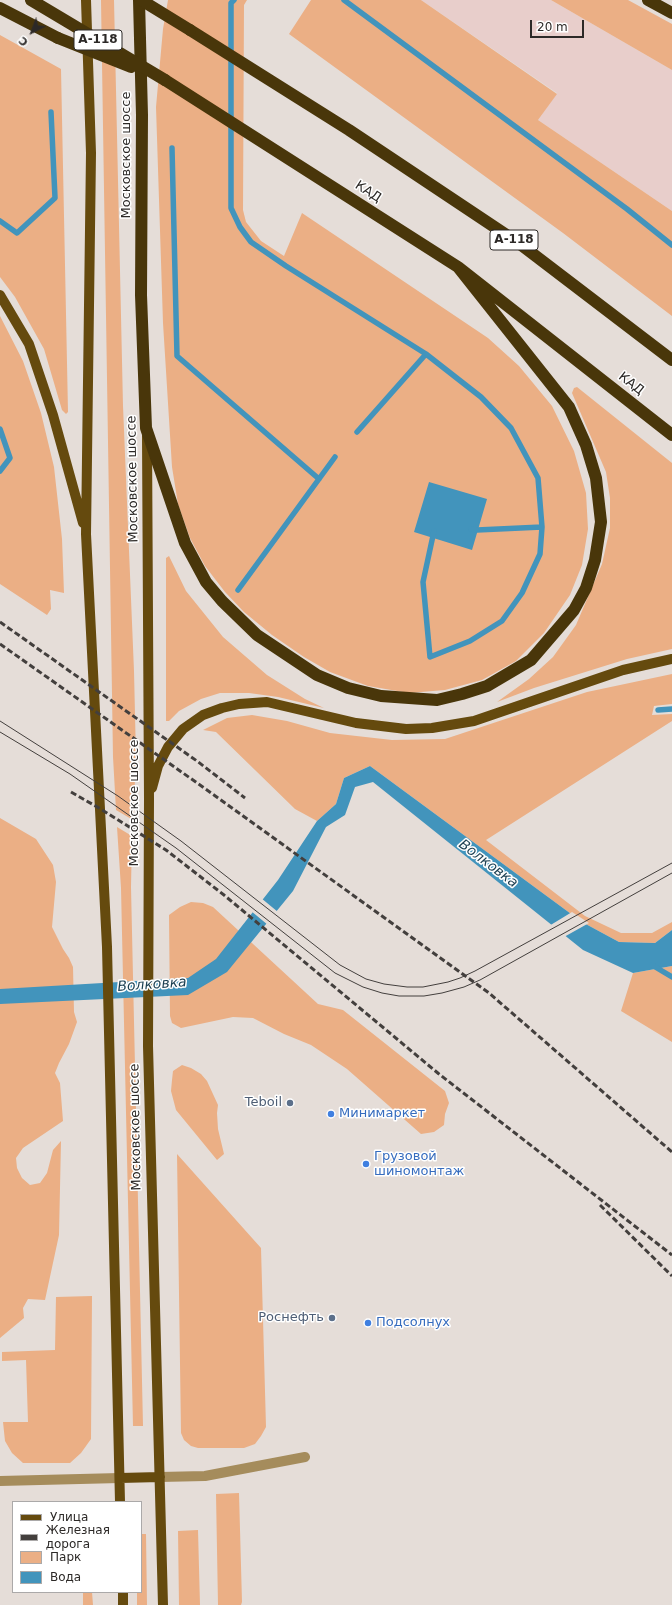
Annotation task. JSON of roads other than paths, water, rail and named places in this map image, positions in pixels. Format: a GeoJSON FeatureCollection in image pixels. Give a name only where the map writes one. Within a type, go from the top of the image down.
{"type":"FeatureCollection","features":[{"type":"Feature","properties":{"kind":"highway","name":"КАД"},"geometry":{"type":"LineString","coordinates":[[31,0],[165,80],[458,267],[627,398],[672,435]]}},
{"type":"Feature","properties":{"kind":"highway","name":"Московское шоссе"},"geometry":{"type":"LineString","coordinates":[[140,0],[142,115],[141,295],[146,428]]}},
{"type":"Feature","properties":{"kind":"highway","name":"А-118"},"geometry":{"type":"LineString","coordinates":[[140,0],[349,130],[520,244],[672,360]]}},
{"type":"Feature","properties":{"kind":"highway"},"geometry":{"type":"LineString","coordinates":[[140,28],[153,0]]}},
{"type":"Feature","properties":{"kind":"highway"},"geometry":{"type":"LineString","coordinates":[[648,0],[672,13]]}},
{"type":"Feature","properties":{"kind":"highway"},"geometry":{"type":"LineString","coordinates":[[0,8],[58,38],[165,80]]}},
{"type":"Feature","properties":{"kind":"highway"},"geometry":{"type":"LineString","coordinates":[[146,428],[185,543],[206,582],[222,601],[257,635],[317,675],[348,688],[381,696],[437,700],[487,686],[531,660],[574,610],[586,588],[595,560],[601,522],[596,478],[586,445],[570,407],[458,267]]}},
{"type":"Feature","properties":{"kind":"main road","name":"Московское шоссе"},"geometry":{"type":"LineString","coordinates":[[86,0],[91,153],[86,534],[107,947],[120,1501]]}},
{"type":"Feature","properties":{"kind":"main road"},"geometry":{"type":"LineString","coordinates":[[0,296],[29,344],[43,383],[86,534]]}},
{"type":"Feature","properties":{"kind":"main road","name":"Московское шоссе"},"geometry":{"type":"LineString","coordinates":[[146,428],[149,799],[148,1015],[163,1605]]}},
{"type":"Feature","properties":{"kind":"main road"},"geometry":{"type":"LineString","coordinates":[[149,799],[158,766],[168,747],[183,729],[203,715],[222,708],[239,704],[267,702],[356,723],[406,729],[432,728],[474,721],[623,670],[672,659]]}},
{"type":"Feature","properties":{"kind":"main road"},"geometry":{"type":"LineString","coordinates":[[120,1478],[160,1478]]}},
{"type":"Feature","properties":{"kind":"main road"},"geometry":{"type":"LineString","coordinates":[[123,1593],[123,1605]]}},
{"type":"Feature","properties":{"kind":"street"},"geometry":{"type":"LineString","coordinates":[[160,1478],[205,1476],[305,1457]]}},
{"type":"Feature","properties":{"kind":"street"},"geometry":{"type":"LineString","coordinates":[[0,1481],[120,1478]]}},
{"type":"Feature","properties":{"kind":"water"},"geometry":{"type":"Polygon","coordinates":[[[429,482],[487,499],[472,550],[414,532],[429,482]]]}},
{"type":"Feature","properties":{"kind":"water","name":"Волковка"},"geometry":{"type":"Polygon","coordinates":[[[370,766],[582,922],[619,942],[655,943],[672,930],[672,966],[633,973],[583,950],[373,782],[355,787],[345,815],[326,827],[293,891],[227,972],[188,995],[0,1004],[0,989],[188,978],[216,959],[278,880],[317,821],[336,804],[344,778],[370,766]]]}},
{"type":"Feature","properties":{"kind":"waterway"},"geometry":{"type":"LineString","coordinates":[[234,0],[231,3],[231,208],[240,227],[251,242],[286,266],[426,354],[481,397],[511,428],[538,478],[542,527],[540,554],[522,593],[502,621],[470,641],[430,657],[423,582],[434,531]]}},
{"type":"Feature","properties":{"kind":"waterway"},"geometry":{"type":"LineString","coordinates":[[344,0],[627,209],[672,245]]}},
{"type":"Feature","properties":{"kind":"waterway"},"geometry":{"type":"LineString","coordinates":[[0,221],[17,233],[55,198],[51,112]]}},
{"type":"Feature","properties":{"kind":"waterway"},"geometry":{"type":"LineString","coordinates":[[172,148],[177,356],[319,479]]}},
{"type":"Feature","properties":{"kind":"waterway"},"geometry":{"type":"LineString","coordinates":[[357,432],[426,354]]}},
{"type":"Feature","properties":{"kind":"waterway"},"geometry":{"type":"LineString","coordinates":[[0,429],[10,458],[0,471]]}},
{"type":"Feature","properties":{"kind":"waterway"},"geometry":{"type":"LineString","coordinates":[[238,590],[335,457]]}},
{"type":"Feature","properties":{"kind":"waterway"},"geometry":{"type":"LineString","coordinates":[[471,529],[542,527]]}},
{"type":"Feature","properties":{"kind":"waterway"},"geometry":{"type":"LineString","coordinates":[[658,710],[672,709]]}},
{"type":"Feature","properties":{"kind":"waterway"},"geometry":{"type":"LineString","coordinates":[[652,965],[672,977]]}},
{"type":"Feature","properties":{"kind":"tram line"},"geometry":{"type":"LineString","coordinates":[[0,721],[118,796],[181,841],[340,965],[366,979],[384,984],[407,987],[423,987],[460,978],[672,863]]}},
{"type":"Feature","properties":{"kind":"tram line"},"geometry":{"type":"LineString","coordinates":[[0,732],[70,774],[176,848],[335,973],[363,987],[382,993],[399,996],[424,996],[464,987],[480,980],[672,873]]}},
{"type":"Feature","properties":{"kind":"railway"},"geometry":{"type":"LineString","coordinates":[[0,622],[197,761],[245,798]]}},
{"type":"Feature","properties":{"kind":"railway"},"geometry":{"type":"LineString","coordinates":[[0,644],[200,785],[489,993],[672,1152]]}},
{"type":"Feature","properties":{"kind":"railway"},"geometry":{"type":"LineString","coordinates":[[71,792],[166,850],[224,895],[439,1074],[672,1255]]}},
{"type":"Feature","properties":{"kind":"railway"},"geometry":{"type":"LineString","coordinates":[[600,1205],[672,1276]]}},
{"type":"Feature","properties":{"kind":"place","name":"Teboil"},"geometry":{"type":"Point","coordinates":[290,1103]}},
{"type":"Feature","properties":{"kind":"place","name":"Минимаркет"},"geometry":{"type":"Point","coordinates":[331,1114]}},
{"type":"Feature","properties":{"kind":"place","name":"Грузовой шиномонтаж"},"geometry":{"type":"Point","coordinates":[366,1164]}},
{"type":"Feature","properties":{"kind":"place","name":"Роснефть"},"geometry":{"type":"Point","coordinates":[332,1318]}},
{"type":"Feature","properties":{"kind":"place","name":"Подсолнух"},"geometry":{"type":"Point","coordinates":[368,1323]}}]}
